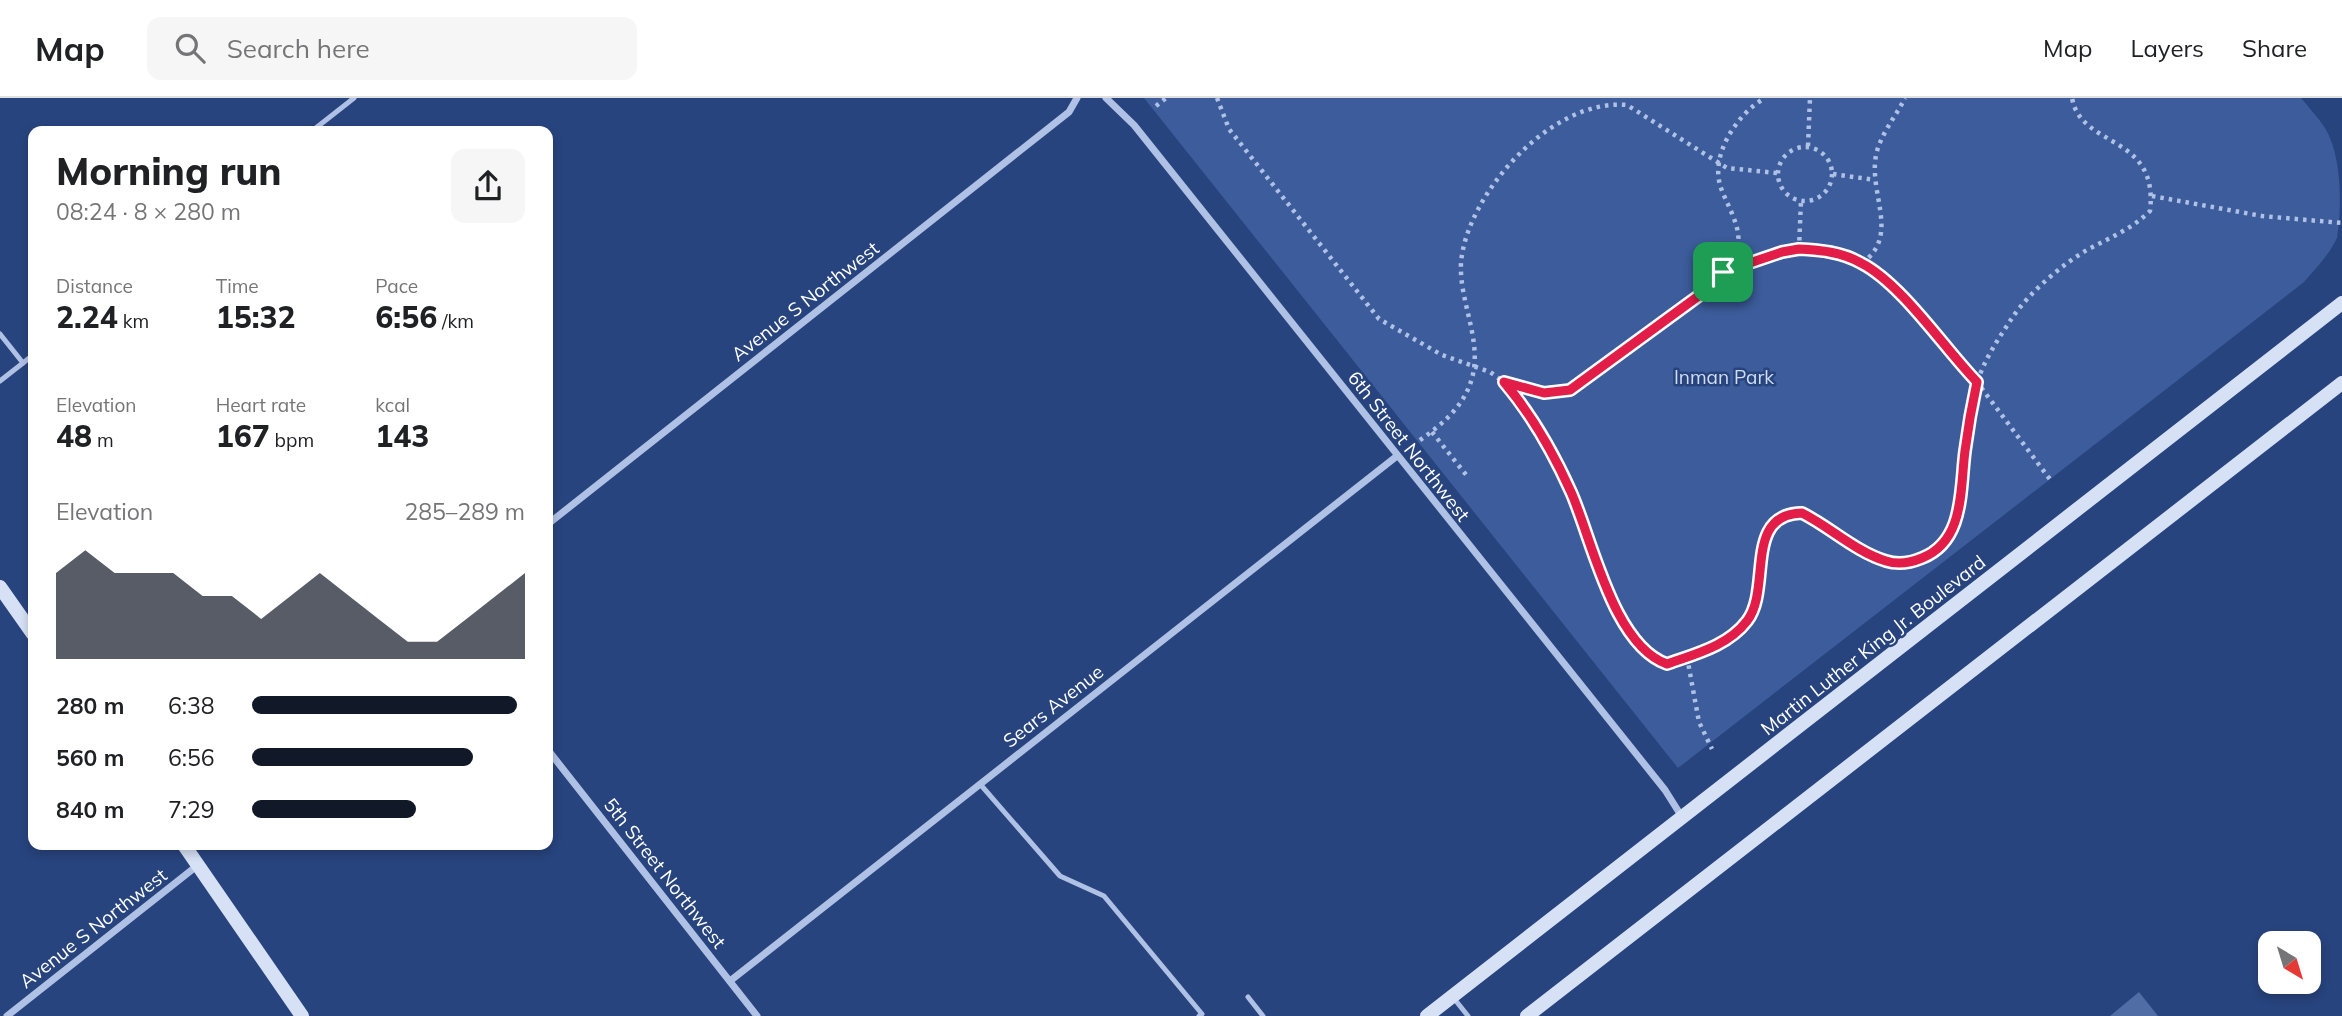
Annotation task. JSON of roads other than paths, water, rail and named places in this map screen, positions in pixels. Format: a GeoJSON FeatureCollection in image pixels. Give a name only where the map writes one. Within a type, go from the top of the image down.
{"type":"FeatureCollection","features":[{"type":"Feature","properties":{"kind":"main road","name":"Martin Luther King Jr. Boulevard"},"geometry":{"type":"LineString","coordinates":[[1427,1016],[2342,303]]}},
{"type":"Feature","properties":{"kind":"main road"},"geometry":{"type":"LineString","coordinates":[[1527,1016],[2342,383]]}},
{"type":"Feature","properties":{"kind":"main road"},"geometry":{"type":"LineString","coordinates":[[0,587],[28,627]]}},
{"type":"Feature","properties":{"kind":"main road"},"geometry":{"type":"LineString","coordinates":[[188,850],[302,1016]]}},
{"type":"Feature","properties":{"kind":"street","name":"Avenue S Northwest"},"geometry":{"type":"LineString","coordinates":[[553,520],[1069,112],[1077,98]]}},
{"type":"Feature","properties":{"kind":"street","name":"6th Street Northwest"},"geometry":{"type":"LineString","coordinates":[[1106,98],[1134,125],[1665,790],[1682,817]]}},
{"type":"Feature","properties":{"kind":"street","name":"Sears Avenue"},"geometry":{"type":"LineString","coordinates":[[730,981],[1397,456]]}},
{"type":"Feature","properties":{"kind":"street","name":"5th Street Northwest"},"geometry":{"type":"LineString","coordinates":[[553,756],[757,1016]]}},
{"type":"Feature","properties":{"kind":"street","name":"Avenue S Northwest"},"geometry":{"type":"LineString","coordinates":[[6,1016],[198,865]]}},
{"type":"Feature","properties":{"kind":"lane"},"geometry":{"type":"LineString","coordinates":[[318,126],[354,98]]}},
{"type":"Feature","properties":{"kind":"lane"},"geometry":{"type":"LineString","coordinates":[[0,334],[23,363]]}},
{"type":"Feature","properties":{"kind":"lane"},"geometry":{"type":"LineString","coordinates":[[0,381],[28,359]]}},
{"type":"Feature","properties":{"kind":"lane"},"geometry":{"type":"LineString","coordinates":[[980,784],[1060,876],[1104,896],[1202,1014],[1199,1016]]}},
{"type":"Feature","properties":{"kind":"lane"},"geometry":{"type":"LineString","coordinates":[[1452,996],[1468,1016]]}},
{"type":"Feature","properties":{"kind":"lane"},"geometry":{"type":"LineString","coordinates":[[1248,997],[1262,1016]]}},
{"type":"Feature","properties":{"kind":"park label","name":"Inman Park"},"geometry":{"type":"Point","coordinates":[1724,377]}}]}
